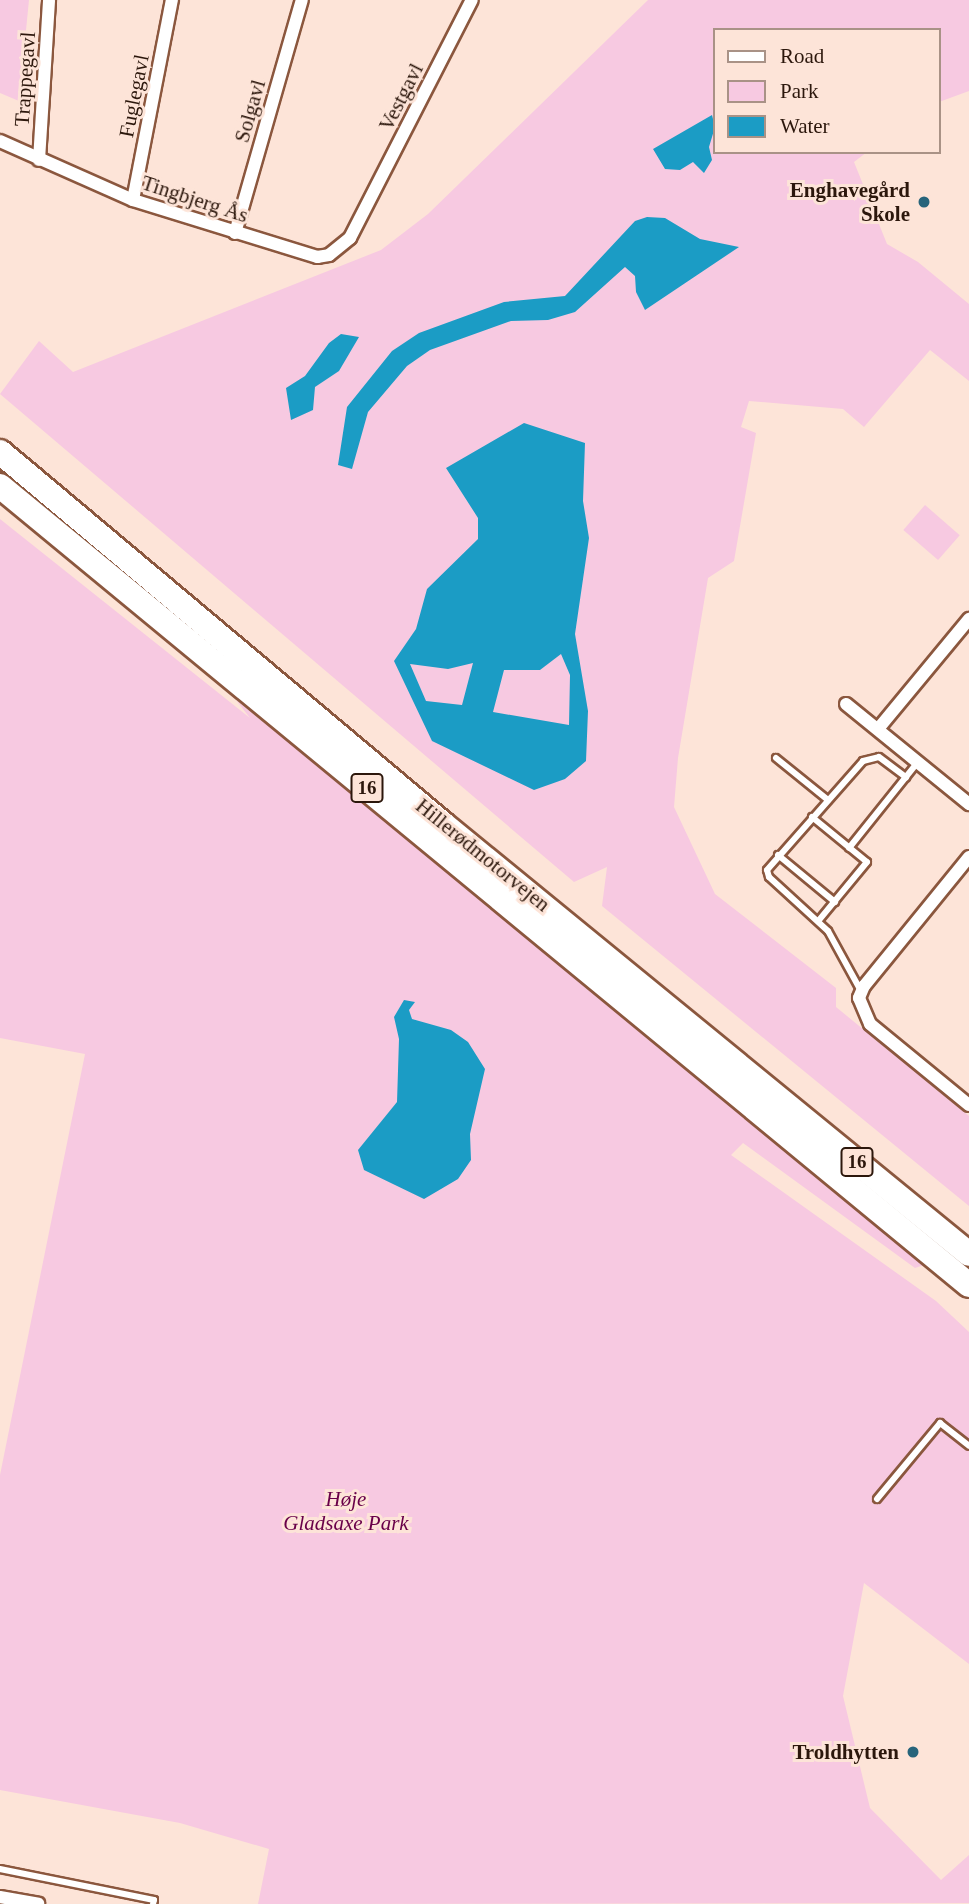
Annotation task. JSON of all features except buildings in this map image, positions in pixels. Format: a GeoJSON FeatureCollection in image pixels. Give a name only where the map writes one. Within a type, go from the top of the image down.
{"type":"FeatureCollection","features":[{"type":"Feature","properties":{"kind":"highway","name":"Hillerødmotorvejen"},"geometry":{"type":"LineString","coordinates":[[0,452],[969,1254]]}},
{"type":"Feature","properties":{"kind":"highway","name":"Hillerødmotorvejen"},"geometry":{"type":"LineString","coordinates":[[0,486],[969,1285]]}},
{"type":"Feature","properties":{"kind":"highway"},"geometry":{"type":"LineString","coordinates":[[746,1071],[969,1236]]}},
{"type":"Feature","properties":{"kind":"highway"},"geometry":{"type":"LineString","coordinates":[[878,1210],[969,1299]]}},
{"type":"Feature","properties":{"kind":"street","name":"Trappegavl"},"geometry":{"type":"LineString","coordinates":[[39,160],[49,0]]}},
{"type":"Feature","properties":{"kind":"street","name":"Fuglegavl"},"geometry":{"type":"LineString","coordinates":[[133,200],[172,0]]}},
{"type":"Feature","properties":{"kind":"street","name":"Solgavl"},"geometry":{"type":"LineString","coordinates":[[235,233],[302,0]]}},
{"type":"Feature","properties":{"kind":"street","name":"Vestgavl"},"geometry":{"type":"LineString","coordinates":[[365,211],[472,0]]}},
{"type":"Feature","properties":{"kind":"street","name":"Tingbjerg Ås"},"geometry":{"type":"LineString","coordinates":[[0,141],[133,200],[317,257],[330,255],[350,238],[365,211]]}},
{"type":"Feature","properties":{"kind":"street"},"geometry":{"type":"LineString","coordinates":[[878,729],[969,619]]}},
{"type":"Feature","properties":{"kind":"street"},"geometry":{"type":"LineString","coordinates":[[846,704],[969,804]]}},
{"type":"Feature","properties":{"kind":"street"},"geometry":{"type":"LineString","coordinates":[[969,857],[862,992],[862,1011],[870,1024],[969,1105]]}},
{"type":"Feature","properties":{"kind":"street"},"geometry":{"type":"LineString","coordinates":[[0,1897],[38,1904]]}},
{"type":"Feature","properties":{"kind":"lane"},"geometry":{"type":"LineString","coordinates":[[862,992],[819,920],[768,875],[768,867],[871,757],[906,777]]}},
{"type":"Feature","properties":{"kind":"lane"},"geometry":{"type":"LineString","coordinates":[[776,758],[828,800]]}},
{"type":"Feature","properties":{"kind":"lane"},"geometry":{"type":"LineString","coordinates":[[849,848],[918,762]]}},
{"type":"Feature","properties":{"kind":"lane"},"geometry":{"type":"LineString","coordinates":[[812,817],[867,862],[819,920]]}},
{"type":"Feature","properties":{"kind":"lane"},"geometry":{"type":"LineString","coordinates":[[778,855],[835,902]]}},
{"type":"Feature","properties":{"kind":"lane"},"geometry":{"type":"LineString","coordinates":[[877,1499],[940,1423],[969,1446]]}},
{"type":"Feature","properties":{"kind":"lane"},"geometry":{"type":"LineString","coordinates":[[0,1869],[141,1897],[154,1900],[153,1904]]}},
{"type":"Feature","properties":{"kind":"green space"},"geometry":{"type":"Polygon","coordinates":[[[0,0],[29,0],[19,101],[0,93],[0,0]]]}},
{"type":"Feature","properties":{"kind":"green space"},"geometry":{"type":"Polygon","coordinates":[[[648,0],[969,0],[969,91],[941,101],[941,28],[713,28],[713,154],[864,154],[854,162],[887,244],[918,262],[969,304],[969,381],[930,350],[864,427],[843,409],[749,401],[741,427],[756,433],[734,561],[708,578],[678,758],[674,807],[715,894],[836,988],[836,1007],[969,1116],[969,1206],[602,906],[607,867],[574,882],[0,394],[39,341],[73,372],[381,250],[428,214],[648,0]]]}},
{"type":"Feature","properties":{"kind":"green space"},"geometry":{"type":"Polygon","coordinates":[[[925,505],[960,535],[938,560],[903,530],[925,505]]]}},
{"type":"Feature","properties":{"kind":"green space","name":"Høje Gladsaxe Park"},"geometry":{"type":"Polygon","coordinates":[[[0,519],[250,718],[236,700],[645,1027],[924,1265],[915,1268],[743,1143],[731,1155],[936,1301],[969,1332],[969,1664],[864,1583],[843,1696],[870,1808],[941,1880],[969,1855],[969,1903],[258,1904],[269,1849],[180,1823],[0,1790],[0,1475],[85,1054],[0,1038],[0,519]]]}},
{"type":"Feature","properties":{"kind":"water"},"geometry":{"type":"Polygon","coordinates":[[[712,115],[713,134],[709,147],[712,160],[704,173],[693,162],[680,170],[665,169],[653,149],[712,115]]]}},
{"type":"Feature","properties":{"kind":"water"},"geometry":{"type":"Polygon","coordinates":[[[647,217],[665,218],[700,239],[739,247],[645,310],[636,292],[635,276],[625,267],[575,312],[548,320],[511,321],[430,350],[407,366],[368,412],[352,469],[338,465],[347,407],[392,351],[419,333],[504,302],[565,296],[635,221],[647,217]]]}},
{"type":"Feature","properties":{"kind":"water"},"geometry":{"type":"Polygon","coordinates":[[[341,334],[359,337],[339,371],[315,387],[313,410],[291,420],[286,388],[305,376],[329,343],[341,334]]]}},
{"type":"Feature","properties":{"kind":"water"},"geometry":{"type":"Polygon","coordinates":[[[524,423],[585,443],[583,501],[589,538],[575,634],[588,711],[586,761],[565,779],[534,790],[432,741],[394,661],[416,629],[427,589],[478,539],[478,518],[446,468],[524,423]],[[561,654],[540,670],[504,670],[493,712],[569,725],[570,675],[561,654]],[[473,663],[448,669],[410,664],[426,701],[462,705],[473,663]]]}},
{"type":"Feature","properties":{"kind":"water"},"geometry":{"type":"Polygon","coordinates":[[[404,1000],[415,1002],[409,1010],[412,1019],[451,1030],[468,1042],[485,1069],[470,1134],[471,1160],[458,1179],[424,1199],[364,1170],[358,1150],[397,1102],[399,1039],[394,1017],[404,1000]]]}},
{"type":"Feature","properties":{"kind":"place","name":"Enghavegård Skole"},"geometry":{"type":"Point","coordinates":[924,202]}},
{"type":"Feature","properties":{"kind":"place","name":"Troldhytten"},"geometry":{"type":"Point","coordinates":[913,1752]}}]}
